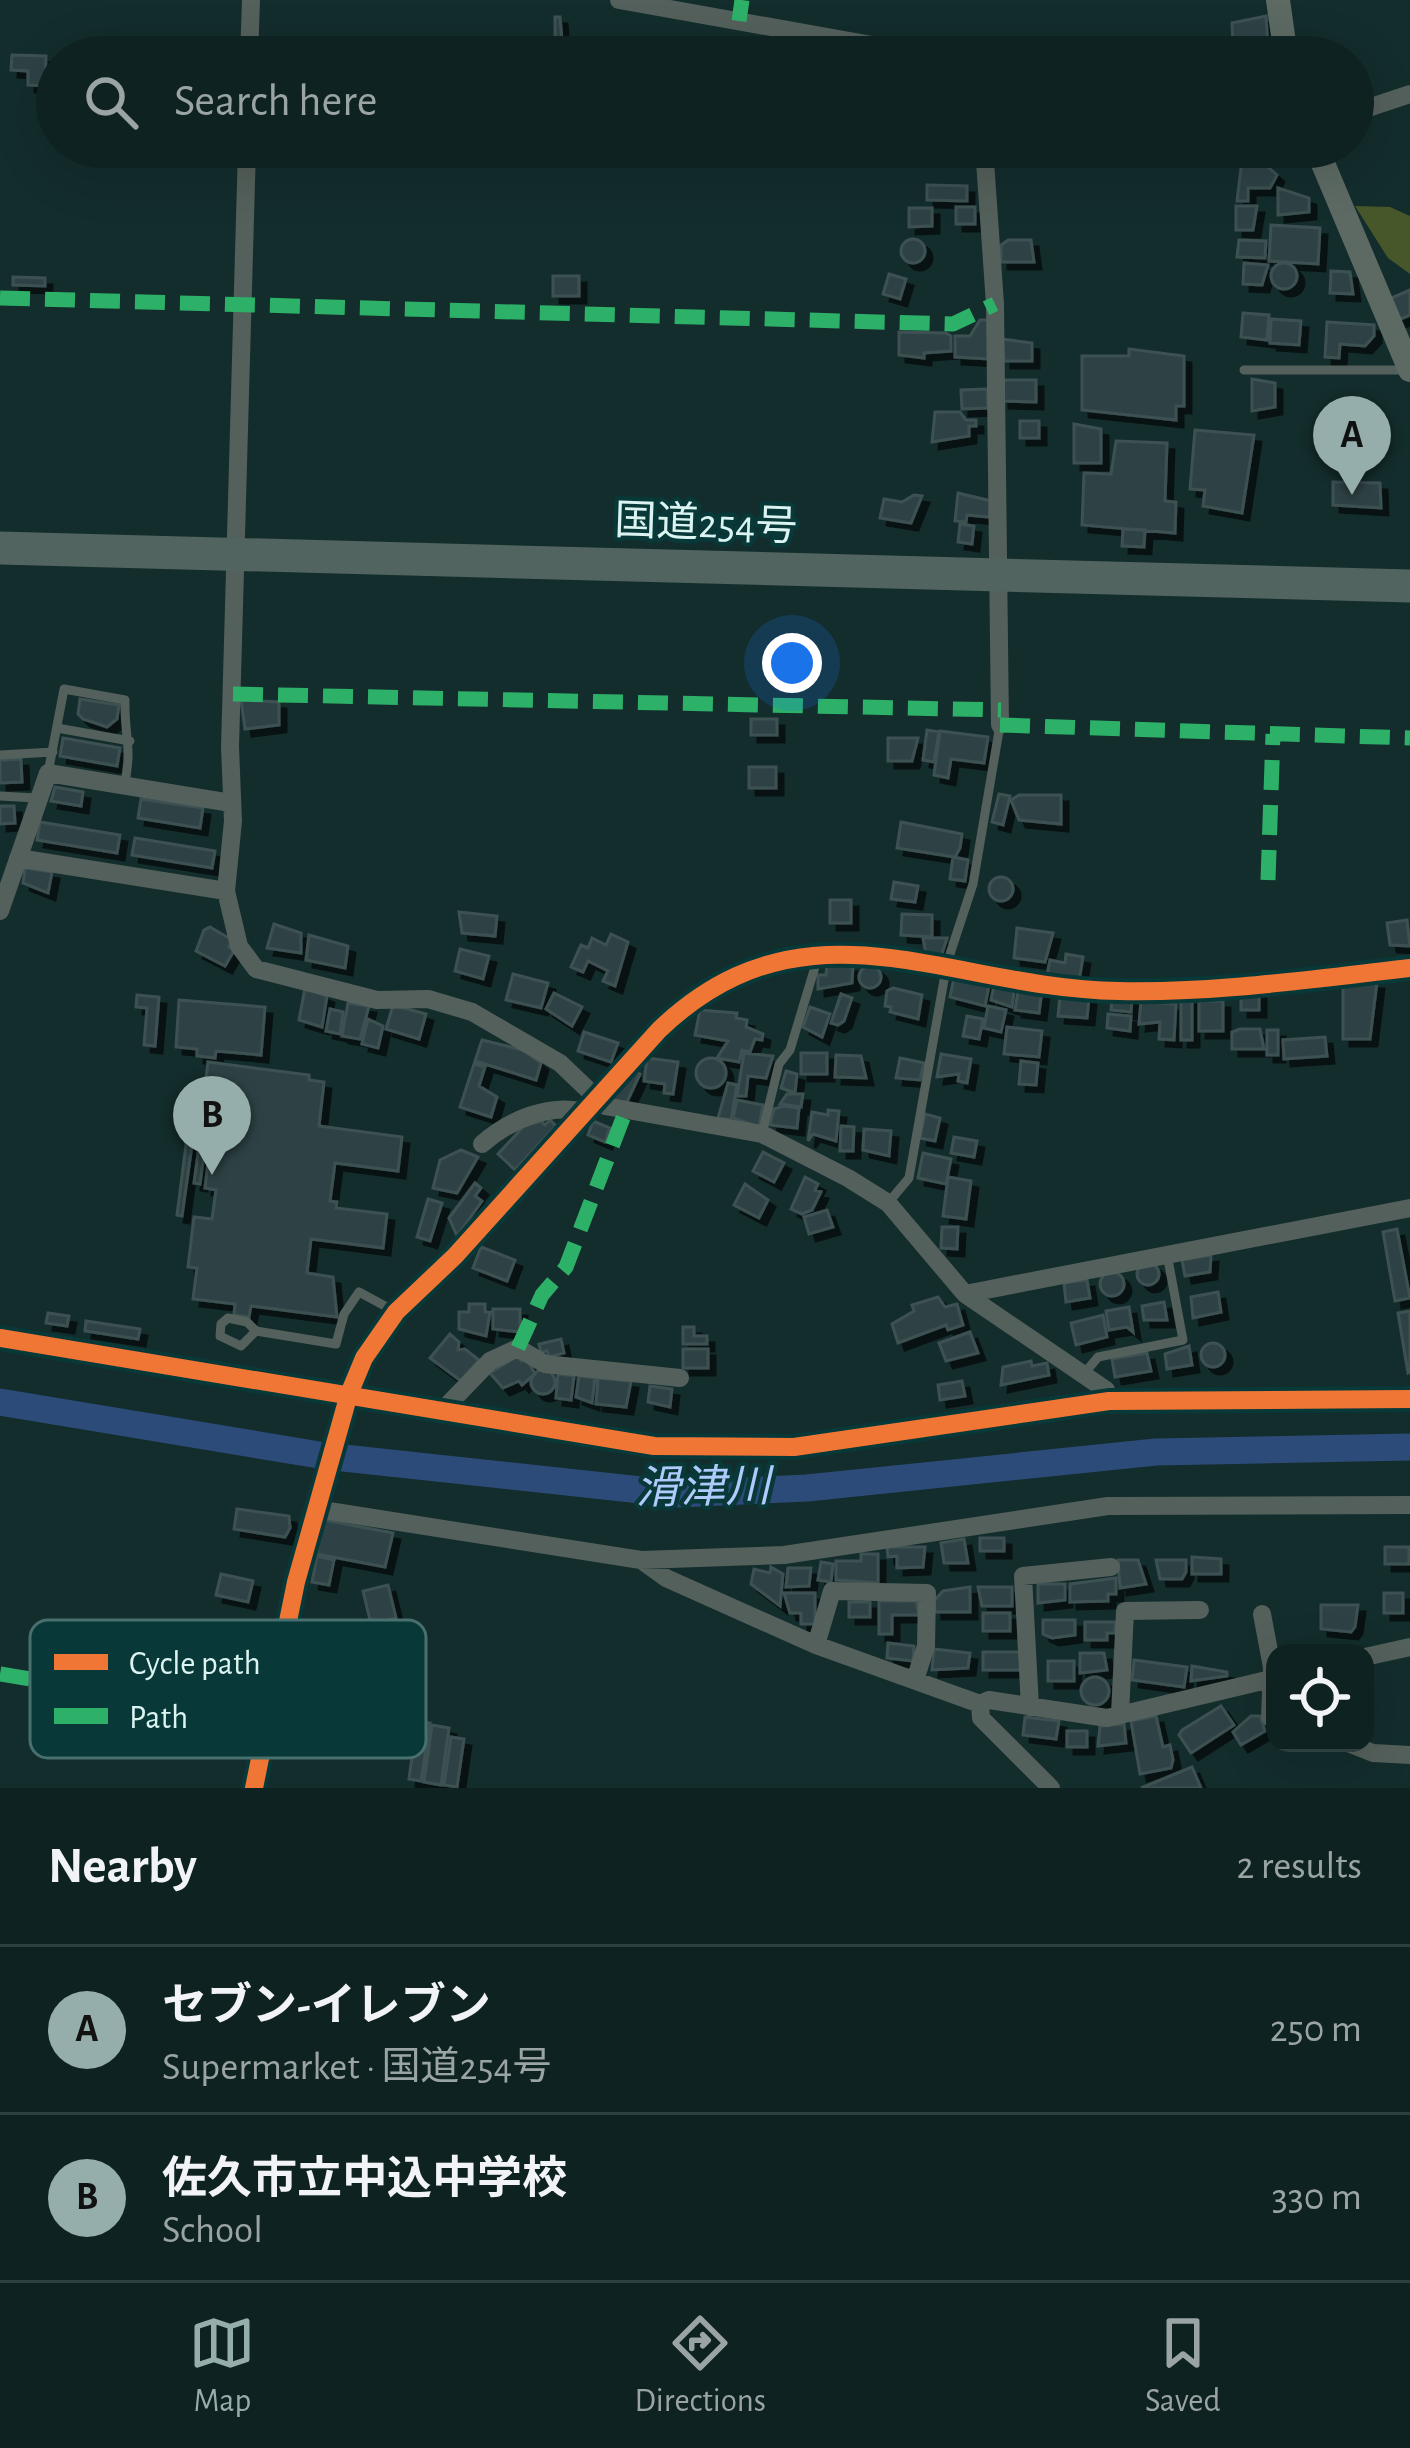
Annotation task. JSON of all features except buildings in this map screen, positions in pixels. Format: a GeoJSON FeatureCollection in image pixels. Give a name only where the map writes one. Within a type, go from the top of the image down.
{"type":"FeatureCollection","features":[{"type":"Feature","properties":{"kind":"highway","name":"国道254号"},"geometry":{"type":"LineString","coordinates":[[0,548],[1410,586]]}},
{"type":"Feature","properties":{"kind":"street"},"geometry":{"type":"LineString","coordinates":[[250,36],[251,0]]}},
{"type":"Feature","properties":{"kind":"street"},"geometry":{"type":"LineString","coordinates":[[619,0],[821,36]]}},
{"type":"Feature","properties":{"kind":"street"},"geometry":{"type":"LineString","coordinates":[[1278,0],[1283,36]]}},
{"type":"Feature","properties":{"kind":"street"},"geometry":{"type":"LineString","coordinates":[[1374,106],[1410,94]]}},
{"type":"Feature","properties":{"kind":"street"},"geometry":{"type":"LineString","coordinates":[[246,168],[226,891],[239,946],[256,969],[377,1000],[428,999],[472,1012],[560,1063],[591,1106]]}},
{"type":"Feature","properties":{"kind":"street"},"geometry":{"type":"LineString","coordinates":[[985,168],[995,304],[1000,725]]}},
{"type":"Feature","properties":{"kind":"street"},"geometry":{"type":"LineString","coordinates":[[1325,168],[1410,370]]}},
{"type":"Feature","properties":{"kind":"street"},"geometry":{"type":"LineString","coordinates":[[0,911],[48,773],[231,803]]}},
{"type":"Feature","properties":{"kind":"street"},"geometry":{"type":"LineString","coordinates":[[18,857],[226,891]]}},
{"type":"Feature","properties":{"kind":"street"},"geometry":{"type":"LineString","coordinates":[[291,1620],[316,1509],[348,1396],[364,1358],[396,1312],[658,1030],[698,997],[766,964],[820,952],[947,963],[1114,991],[1186,991],[1410,968]]}},
{"type":"Feature","properties":{"kind":"street"},"geometry":{"type":"LineString","coordinates":[[482,1144],[500,1129],[552,1110],[591,1106],[762,1134],[888,1203],[965,1294],[1106,1390],[1109,1401]]}},
{"type":"Feature","properties":{"kind":"street"},"geometry":{"type":"LineString","coordinates":[[965,1294],[1410,1208]]}},
{"type":"Feature","properties":{"kind":"street"},"geometry":{"type":"LineString","coordinates":[[0,1339],[439,1414],[654,1446],[716,1449],[794,1447],[1109,1401],[1410,1399]]}},
{"type":"Feature","properties":{"kind":"street"},"geometry":{"type":"LineString","coordinates":[[439,1414],[490,1360],[518,1348],[545,1364],[680,1378]]}},
{"type":"Feature","properties":{"kind":"street"},"geometry":{"type":"LineString","coordinates":[[316,1509],[641,1560],[784,1555],[1108,1506],[1410,1505]]}},
{"type":"Feature","properties":{"kind":"street"},"geometry":{"type":"LineString","coordinates":[[641,1560],[666,1578],[817,1645],[980,1704],[1096,1718],[1266,1681]]}},
{"type":"Feature","properties":{"kind":"street"},"geometry":{"type":"LineString","coordinates":[[1030,1707],[1023,1576],[1111,1567]]}},
{"type":"Feature","properties":{"kind":"street"},"geometry":{"type":"LineString","coordinates":[[817,1645],[832,1591],[927,1593],[926,1646],[915,1680]]}},
{"type":"Feature","properties":{"kind":"street"},"geometry":{"type":"LineString","coordinates":[[1120,1714],[1125,1611],[1200,1610]]}},
{"type":"Feature","properties":{"kind":"street"},"geometry":{"type":"LineString","coordinates":[[1262,1614],[1267,1644]]}},
{"type":"Feature","properties":{"kind":"street"},"geometry":{"type":"LineString","coordinates":[[1374,1655],[1410,1647]]}},
{"type":"Feature","properties":{"kind":"street"},"geometry":{"type":"LineString","coordinates":[[980,1704],[981,1718],[1051,1788]]}},
{"type":"Feature","properties":{"kind":"street"},"geometry":{"type":"LineString","coordinates":[[1368,1752],[1410,1755]]}},
{"type":"Feature","properties":{"kind":"street"},"geometry":{"type":"LineString","coordinates":[[254,1788],[261,1758]]}},
{"type":"Feature","properties":{"kind":"lane"},"geometry":{"type":"LineString","coordinates":[[1244,370],[1410,370]]}},
{"type":"Feature","properties":{"kind":"lane"},"geometry":{"type":"LineString","coordinates":[[48,773],[64,688],[125,700],[130,741],[124,786]]}},
{"type":"Feature","properties":{"kind":"lane"},"geometry":{"type":"LineString","coordinates":[[888,1203],[909,1178],[947,963],[973,884],[1000,725]]}},
{"type":"Feature","properties":{"kind":"lane"},"geometry":{"type":"LineString","coordinates":[[57,728],[130,741]]}},
{"type":"Feature","properties":{"kind":"lane"},"geometry":{"type":"LineString","coordinates":[[0,755],[52,752]]}},
{"type":"Feature","properties":{"kind":"lane"},"geometry":{"type":"LineString","coordinates":[[0,796],[36,798]]}},
{"type":"Feature","properties":{"kind":"lane"},"geometry":{"type":"LineString","coordinates":[[762,1134],[779,1064],[790,1050],[820,952]]}},
{"type":"Feature","properties":{"kind":"lane"},"geometry":{"type":"LineString","coordinates":[[1083,1376],[1098,1357],[1184,1340],[1167,1253]]}},
{"type":"Feature","properties":{"kind":"lane"},"geometry":{"type":"LineString","coordinates":[[256,1331],[336,1344],[344,1313],[359,1292],[396,1312]]}},
{"type":"Feature","properties":{"kind":"green space"},"geometry":{"type":"Polygon","coordinates":[[[1355,206],[1390,207],[1410,216],[1410,274],[1388,258],[1355,206]]]}},
{"type":"Feature","properties":{"kind":"waterway","name":"滑津川"},"geometry":{"type":"LineString","coordinates":[[0,1402],[325,1456],[678,1494],[807,1488],[1156,1452],[1410,1447]]}},
{"type":"Feature","properties":{"kind":"marked path"},"geometry":{"type":"LineString","coordinates":[[739,21],[742,0]]}},
{"type":"Feature","properties":{"kind":"marked path"},"geometry":{"type":"LineString","coordinates":[[0,298],[953,324],[995,304]]}},
{"type":"Feature","properties":{"kind":"marked path"},"geometry":{"type":"LineString","coordinates":[[233,694],[1001,710]]}},
{"type":"Feature","properties":{"kind":"marked path"},"geometry":{"type":"LineString","coordinates":[[1000,725],[1410,738]]}},
{"type":"Feature","properties":{"kind":"marked path"},"geometry":{"type":"LineString","coordinates":[[1268,880],[1273,734]]}},
{"type":"Feature","properties":{"kind":"marked path"},"geometry":{"type":"LineString","coordinates":[[518,1348],[542,1295],[566,1267],[626,1110]]}},
{"type":"Feature","properties":{"kind":"marked path"},"geometry":{"type":"LineString","coordinates":[[0,1674],[30,1679]]}},
{"type":"Feature","properties":{"kind":"cycle path"},"geometry":{"type":"LineString","coordinates":[[288,1620],[349,1394],[364,1358],[396,1312],[455,1256],[659,1030],[714,988],[769,964],[824,955],[880,957],[1056,986],[1119,991],[1228,988],[1410,968]]}},
{"type":"Feature","properties":{"kind":"cycle path"},"geometry":{"type":"LineString","coordinates":[[0,1338],[654,1446],[794,1447],[1109,1401],[1410,1399]]}},
{"type":"Feature","properties":{"kind":"cycle path"},"geometry":{"type":"LineString","coordinates":[[254,1788],[260,1758]]}},
{"type":"Feature","properties":{"kind":"place","name":"セブン-イレブン"},"geometry":{"type":"Point","coordinates":[1352,495]}},
{"type":"Feature","properties":{"kind":"place","name":"佐久市立中込中学校"},"geometry":{"type":"Point","coordinates":[212,1175]}}]}
